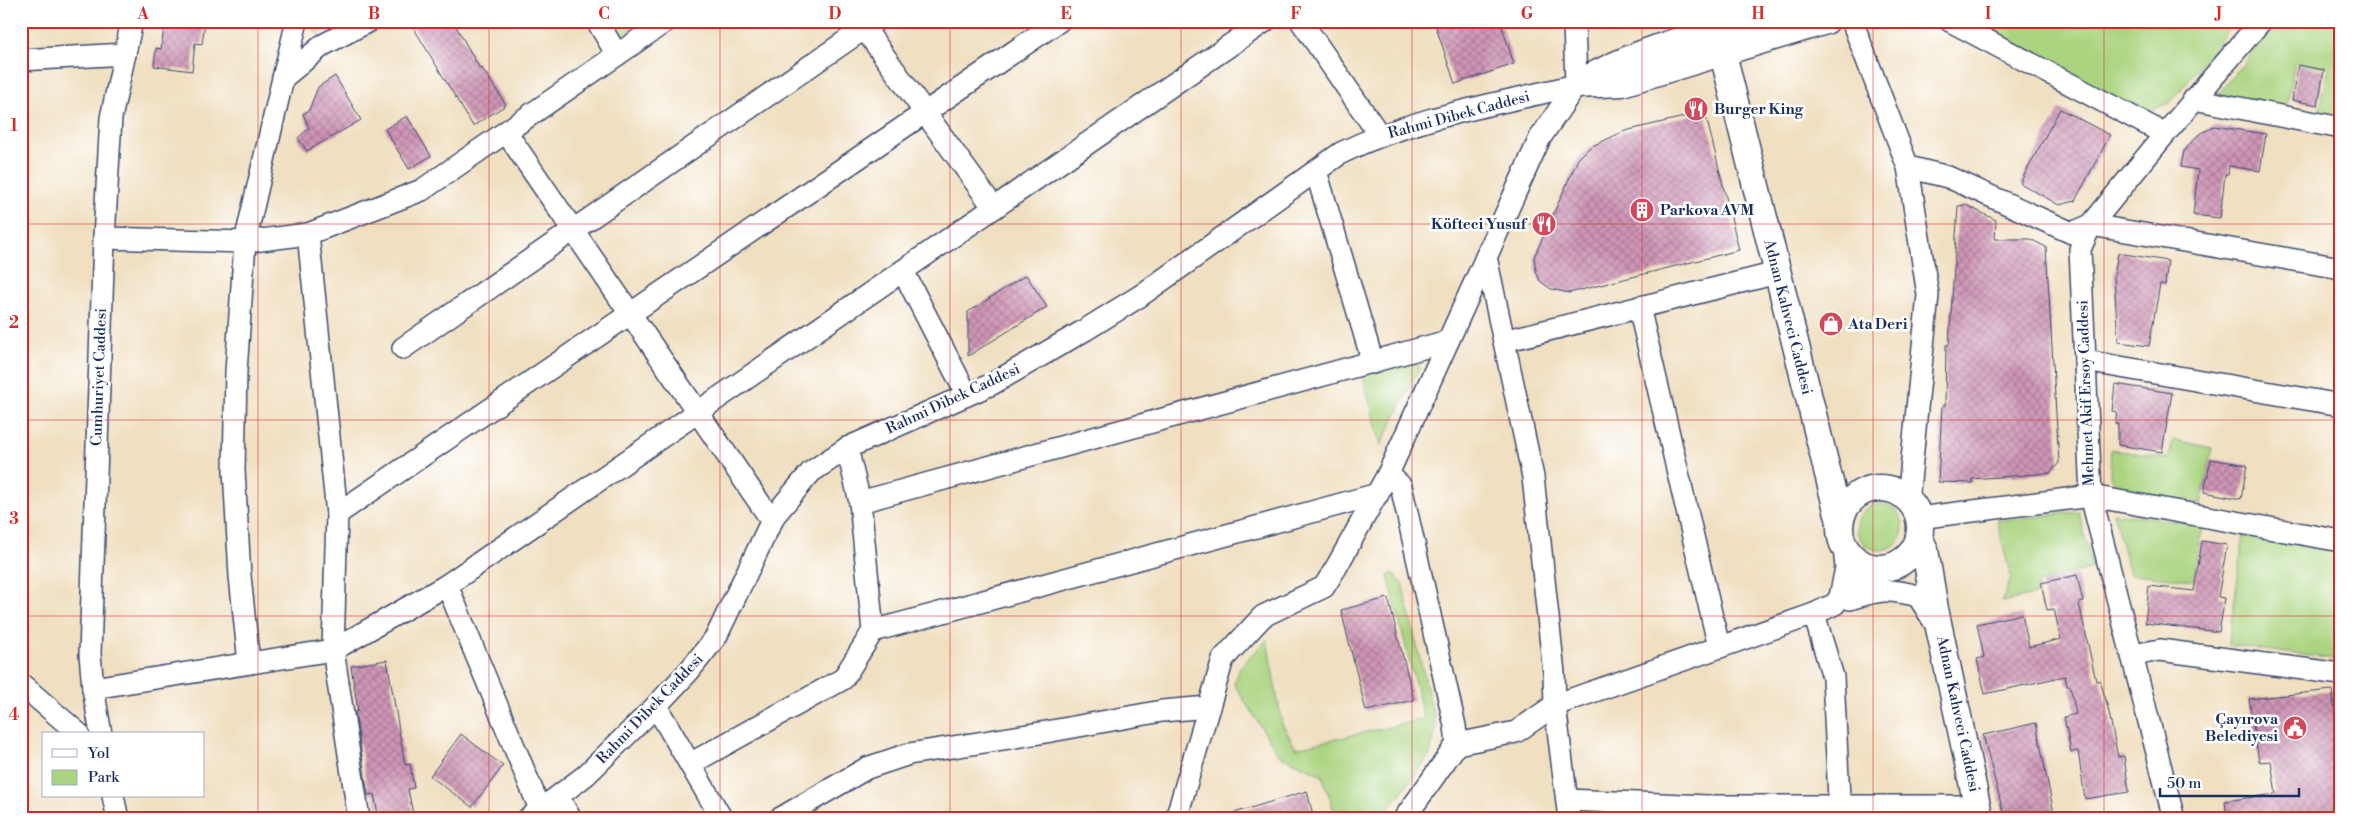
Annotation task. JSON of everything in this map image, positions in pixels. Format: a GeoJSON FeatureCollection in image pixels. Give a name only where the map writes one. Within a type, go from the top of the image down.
{"type":"FeatureCollection","features":[{"type":"Feature","properties":{"kind":"main road","name":"Rahmi Dibek Caddesi"},"geometry":{"type":"LineString","coordinates":[[1576,85],[1622,83],[1719,31],[1756,21]]}},
{"type":"Feature","properties":{"kind":"main road","name":"Rahmi Dibek Caddesi"},"geometry":{"type":"LineString","coordinates":[[1719,31],[1826,21]]}},
{"type":"Feature","properties":{"kind":"main road","name":"Adnan Kahveci Caddesi"},"geometry":{"type":"LineString","coordinates":[[1719,31],[1842,535]]}},
{"type":"Feature","properties":{"kind":"main road"},"geometry":{"type":"LineString","coordinates":[[1825,466],[1862,492]]}},
{"type":"Feature","properties":{"kind":"main road"},"geometry":{"type":"LineString","coordinates":[[1874,489],[1886,489],[1898,493],[1915,519],[1915,548],[1893,565],[1874,568],[1862,564],[1852,557],[1842,535],[1844,510],[1862,492],[1874,489]]}},
{"type":"Feature","properties":{"kind":"main road","name":"Adnan Kahveci Caddesi"},"geometry":{"type":"LineString","coordinates":[[1915,519],[1925,550],[1935,610],[1979,812]]}},
{"type":"Feature","properties":{"kind":"main road","name":"Adnan Kahveci Caddesi"},"geometry":{"type":"LineString","coordinates":[[1893,565],[1919,585],[1935,610]]}},
{"type":"Feature","properties":{"kind":"street","name":"Cumhuriyet Caddesi"},"geometry":{"type":"LineString","coordinates":[[101,732],[93,688],[90,654],[104,238],[111,118],[132,21]]}},
{"type":"Feature","properties":{"kind":"street"},"geometry":{"type":"LineString","coordinates":[[249,663],[240,576],[234,470],[236,372],[245,242],[297,21]]}},
{"type":"Feature","properties":{"kind":"street"},"geometry":{"type":"LineString","coordinates":[[283,78],[323,46],[369,21]]}},
{"type":"Feature","properties":{"kind":"street"},"geometry":{"type":"LineString","coordinates":[[597,21],[617,55]]}},
{"type":"Feature","properties":{"kind":"street"},"geometry":{"type":"LineString","coordinates":[[104,238],[245,242],[308,234],[422,190],[666,21]]}},
{"type":"Feature","properties":{"kind":"street"},"geometry":{"type":"LineString","coordinates":[[337,514],[1059,21]]}},
{"type":"Feature","properties":{"kind":"street"},"geometry":{"type":"LineString","coordinates":[[93,688],[333,650],[447,585],[1265,21]]}},
{"type":"Feature","properties":{"kind":"street"},"geometry":{"type":"LineString","coordinates":[[1301,21],[1380,136]]}},
{"type":"Feature","properties":{"kind":"street"},"geometry":{"type":"LineString","coordinates":[[1176,819],[1224,659],[1263,616],[1324,587],[1388,474],[1540,138],[1576,85],[1574,21]]}},
{"type":"Feature","properties":{"kind":"street"},"geometry":{"type":"LineString","coordinates":[[1852,21],[1908,167],[1928,295],[1915,519],[2091,496],[2341,541]]}},
{"type":"Feature","properties":{"kind":"street"},"geometry":{"type":"LineString","coordinates":[[1950,21],[2165,134]]}},
{"type":"Feature","properties":{"kind":"street","name":"Mehmet Akif Ersoy Caddesi"},"geometry":{"type":"LineString","coordinates":[[2174,819],[2091,496],[2080,249],[2092,225],[2165,134],[2261,21]]}},
{"type":"Feature","properties":{"kind":"street"},"geometry":{"type":"LineString","coordinates":[[403,348],[866,24],[924,113],[994,208]]}},
{"type":"Feature","properties":{"kind":"street"},"geometry":{"type":"LineString","coordinates":[[21,60],[125,54]]}},
{"type":"Feature","properties":{"kind":"street","name":"Rahmi Dibek Caddesi"},"geometry":{"type":"LineString","coordinates":[[534,814],[586,775],[689,671],[716,637],[772,521],[788,498],[811,472],[847,448],[967,395],[1022,368],[1132,301],[1342,153],[1380,136],[1414,124],[1576,85]]}},
{"type":"Feature","properties":{"kind":"street"},"geometry":{"type":"LineString","coordinates":[[2194,99],[2341,128]]}},
{"type":"Feature","properties":{"kind":"street"},"geometry":{"type":"LineString","coordinates":[[506,132],[772,521]]}},
{"type":"Feature","properties":{"kind":"street"},"geometry":{"type":"LineString","coordinates":[[1908,167],[1948,177],[2072,233],[2092,225],[2341,268]]}},
{"type":"Feature","properties":{"kind":"street"},"geometry":{"type":"LineString","coordinates":[[1316,171],[1373,363]]}},
{"type":"Feature","properties":{"kind":"street"},"geometry":{"type":"LineString","coordinates":[[308,234],[337,514],[333,650],[359,819]]}},
{"type":"Feature","properties":{"kind":"street"},"geometry":{"type":"LineString","coordinates":[[1486,257],[1533,476],[1554,672],[1555,705],[1568,809],[1706,813],[1979,812]]}},
{"type":"Feature","properties":{"kind":"street"},"geometry":{"type":"LineString","coordinates":[[903,271],[967,395]]}},
{"type":"Feature","properties":{"kind":"street"},"geometry":{"type":"LineString","coordinates":[[1504,341],[1777,273]]}},
{"type":"Feature","properties":{"kind":"street"},"geometry":{"type":"LineString","coordinates":[[1639,307],[1719,646]]}},
{"type":"Feature","properties":{"kind":"street"},"geometry":{"type":"LineString","coordinates":[[860,502],[1448,341]]}},
{"type":"Feature","properties":{"kind":"street"},"geometry":{"type":"LineString","coordinates":[[2085,361],[2341,405]]}},
{"type":"Feature","properties":{"kind":"street"},"geometry":{"type":"LineString","coordinates":[[690,764],[843,679],[873,631],[860,502],[847,448]]}},
{"type":"Feature","properties":{"kind":"street"},"geometry":{"type":"LineString","coordinates":[[1388,474],[1401,486],[1455,726],[1457,744],[1404,819]]}},
{"type":"Feature","properties":{"kind":"street"},"geometry":{"type":"LineString","coordinates":[[873,631],[1378,494]]}},
{"type":"Feature","properties":{"kind":"street"},"geometry":{"type":"LineString","coordinates":[[1838,600],[1846,568],[1842,535]]}},
{"type":"Feature","properties":{"kind":"street"},"geometry":{"type":"LineString","coordinates":[[1457,744],[1516,732],[1555,705],[1814,614],[1893,565]]}},
{"type":"Feature","properties":{"kind":"street"},"geometry":{"type":"LineString","coordinates":[[447,585],[534,814]]}},
{"type":"Feature","properties":{"kind":"street"},"geometry":{"type":"LineString","coordinates":[[1838,600],[1876,591],[1892,590],[1918,596],[1941,635]]}},
{"type":"Feature","properties":{"kind":"street"},"geometry":{"type":"LineString","coordinates":[[1814,614],[1833,677],[1840,813]]}},
{"type":"Feature","properties":{"kind":"street"},"geometry":{"type":"LineString","coordinates":[[2133,655],[2160,650],[2341,674]]}},
{"type":"Feature","properties":{"kind":"street"},"geometry":{"type":"LineString","coordinates":[[21,684],[77,732]]}},
{"type":"Feature","properties":{"kind":"street"},"geometry":{"type":"LineString","coordinates":[[656,706],[722,819]]}},
{"type":"Feature","properties":{"kind":"street"},"geometry":{"type":"LineString","coordinates":[[779,819],[868,768],[909,754],[1162,711],[1210,707]]}},
{"type":"Feature","properties":{"kind":"street"},"geometry":{"type":"LineString","coordinates":[[558,797],[571,819]]}},
{"type":"Feature","properties":{"kind":"street"},"geometry":{"type":"LineString","coordinates":[[113,798],[118,819]]}},
{"type":"Feature","properties":{"kind":"green space"},"geometry":{"type":"Polygon","coordinates":[[[312,21],[342,21],[318,34],[310,28],[312,21]]]}},
{"type":"Feature","properties":{"kind":"green space"},"geometry":{"type":"Polygon","coordinates":[[[610,21],[643,21],[621,37],[610,21]]]}},
{"type":"Feature","properties":{"kind":"green space"},"geometry":{"type":"Polygon","coordinates":[[[1970,21],[2235,21],[2170,103],[2142,113],[1970,21]]]}},
{"type":"Feature","properties":{"kind":"green space"},"geometry":{"type":"Polygon","coordinates":[[[2279,21],[2341,21],[2341,117],[2319,114],[2329,67],[2295,63],[2286,107],[2217,95],[2279,21]]]}},
{"type":"Feature","properties":{"kind":"green space"},"geometry":{"type":"Polygon","coordinates":[[[1410,361],[1420,367],[1381,445],[1362,374],[1410,361]]]}},
{"type":"Feature","properties":{"kind":"green space"},"geometry":{"type":"Polygon","coordinates":[[[2173,440],[2212,448],[2201,504],[2119,488],[2110,476],[2111,449],[2169,459],[2173,440]]]}},
{"type":"Feature","properties":{"kind":"green space"},"geometry":{"type":"Polygon","coordinates":[[[1875,504],[1885,504],[1899,514],[1903,527],[1899,540],[1893,546],[1885,550],[1875,550],[1861,540],[1857,532],[1857,522],[1867,508],[1875,504]]]}},
{"type":"Feature","properties":{"kind":"green space"},"geometry":{"type":"Polygon","coordinates":[[[2079,512],[2092,568],[2037,583],[2038,594],[2002,602],[2011,578],[1997,521],[2079,512]]]}},
{"type":"Feature","properties":{"kind":"green space"},"geometry":{"type":"Polygon","coordinates":[[[2113,513],[2202,525],[2194,580],[2130,574],[2113,513]]]}},
{"type":"Feature","properties":{"kind":"green space"},"geometry":{"type":"Polygon","coordinates":[[[2244,534],[2341,551],[2341,660],[2228,645],[2244,534]]]}},
{"type":"Feature","properties":{"kind":"green space"},"geometry":{"type":"Polygon","coordinates":[[[1393,573],[1402,583],[1436,726],[1430,755],[1381,819],[1337,819],[1322,775],[1279,755],[1234,684],[1240,667],[1267,640],[1282,724],[1296,748],[1424,719],[1388,576],[1393,573]]]}},
{"type":"Feature","properties":{"kind":"building"},"geometry":{"type":"Polygon","coordinates":[[[165,21],[205,21],[202,44],[195,43],[192,71],[154,66],[156,48],[161,49],[165,21]]]}},
{"type":"Feature","properties":{"kind":"building"},"geometry":{"type":"Polygon","coordinates":[[[423,21],[453,21],[480,69],[482,68],[506,105],[473,126],[413,27],[423,21]]]}},
{"type":"Feature","properties":{"kind":"building"},"geometry":{"type":"Polygon","coordinates":[[[1434,21],[1500,21],[1514,64],[1455,84],[1434,21]]]}},
{"type":"Feature","properties":{"kind":"building"},"geometry":{"type":"Polygon","coordinates":[[[2298,65],[2324,70],[2318,105],[2292,100],[2298,65]]]}},
{"type":"Feature","properties":{"kind":"building"},"geometry":{"type":"Polygon","coordinates":[[[335,76],[361,120],[307,151],[298,138],[309,128],[303,114],[309,110],[318,87],[335,76]]]}},
{"type":"Feature","properties":{"kind":"building"},"geometry":{"type":"Polygon","coordinates":[[[2060,109],[2110,135],[2075,201],[2059,205],[2020,183],[2060,109]]]}},
{"type":"Feature","properties":{"kind":"building","name":"Parkova AVM"},"geometry":{"type":"Polygon","coordinates":[[[1705,112],[1739,250],[1569,293],[1551,289],[1540,281],[1534,257],[1578,159],[1590,147],[1625,131],[1705,112]]]}},
{"type":"Feature","properties":{"kind":"building"},"geometry":{"type":"Polygon","coordinates":[[[407,116],[431,156],[409,169],[385,129],[407,116]]]}},
{"type":"Feature","properties":{"kind":"building"},"geometry":{"type":"Polygon","coordinates":[[[2214,126],[2266,134],[2260,171],[2229,166],[2228,174],[2225,174],[2220,218],[2193,215],[2198,170],[2181,167],[2184,151],[2197,136],[2214,126]]]}},
{"type":"Feature","properties":{"kind":"building"},"geometry":{"type":"Polygon","coordinates":[[[1966,205],[1996,220],[1995,239],[2030,239],[2046,247],[2059,463],[2050,473],[1972,479],[1972,483],[1938,482],[1942,406],[1945,406],[1946,345],[1949,345],[1958,206],[1966,205]]]}},
{"type":"Feature","properties":{"kind":"building"},"geometry":{"type":"Polygon","coordinates":[[[2118,253],[2168,261],[2165,285],[2160,284],[2149,346],[2118,342],[2114,276],[2118,253]]]}},
{"type":"Feature","properties":{"kind":"building"},"geometry":{"type":"Polygon","coordinates":[[[1026,275],[1047,307],[968,356],[968,312],[1026,275]]]}},
{"type":"Feature","properties":{"kind":"building"},"geometry":{"type":"Polygon","coordinates":[[[2115,384],[2172,393],[2162,452],[2118,445],[2118,424],[2115,423],[2117,412],[2112,411],[2115,384]]]}},
{"type":"Feature","properties":{"kind":"building"},"geometry":{"type":"Polygon","coordinates":[[[2211,459],[2247,465],[2241,499],[2204,492],[2211,459]]]}},
{"type":"Feature","properties":{"kind":"building"},"geometry":{"type":"Polygon","coordinates":[[[2202,541],[2227,545],[2218,597],[2225,598],[2219,632],[2145,623],[2149,586],[2194,591],[2202,541]]]}},
{"type":"Feature","properties":{"kind":"building"},"geometry":{"type":"Polygon","coordinates":[[[2077,575],[2083,602],[2079,603],[2096,681],[2100,680],[2118,757],[2124,756],[2129,792],[2085,799],[2078,751],[2071,752],[2064,717],[2076,714],[2070,686],[2067,686],[2065,676],[1985,694],[1977,659],[1984,657],[1977,624],[2022,614],[2029,647],[2061,639],[2054,609],[2047,610],[2041,583],[2077,575]]]}},
{"type":"Feature","properties":{"kind":"building"},"geometry":{"type":"Polygon","coordinates":[[[1388,598],[1414,700],[1366,711],[1341,610],[1388,598]]]}},
{"type":"Feature","properties":{"kind":"building"},"geometry":{"type":"Polygon","coordinates":[[[387,660],[405,765],[410,764],[414,788],[408,789],[414,819],[379,819],[374,794],[368,795],[355,712],[358,711],[351,666],[387,660]]]}},
{"type":"Feature","properties":{"kind":"building","name":"Çayırova Belediyesi"},"geometry":{"type":"Polygon","coordinates":[[[2332,690],[2341,757],[2341,819],[2227,819],[2225,801],[2276,794],[2271,761],[2259,762],[2249,699],[2332,690]]]}},
{"type":"Feature","properties":{"kind":"building"},"geometry":{"type":"Polygon","coordinates":[[[2036,723],[2055,819],[2005,819],[1983,735],[2036,723]]]}},
{"type":"Feature","properties":{"kind":"building"},"geometry":{"type":"Polygon","coordinates":[[[461,734],[503,766],[472,807],[430,776],[461,734]]]}},
{"type":"Feature","properties":{"kind":"building"},"geometry":{"type":"Polygon","coordinates":[[[1307,791],[1314,819],[1228,819],[1227,815],[1307,791]]]}},
{"type":"Feature","properties":{"kind":"place","name":"Burger King"},"geometry":{"type":"Point","coordinates":[1696,109]}},
{"type":"Feature","properties":{"kind":"place","name":"Parkova AVM"},"geometry":{"type":"Point","coordinates":[1642,210]}},
{"type":"Feature","properties":{"kind":"place","name":"Köfteci Yusuf"},"geometry":{"type":"Point","coordinates":[1544,224]}},
{"type":"Feature","properties":{"kind":"place","name":"Ata Deri"},"geometry":{"type":"Point","coordinates":[1831,324]}},
{"type":"Feature","properties":{"kind":"place","name":"Çayırova Belediyesi"},"geometry":{"type":"Point","coordinates":[2295,728]}}]}
